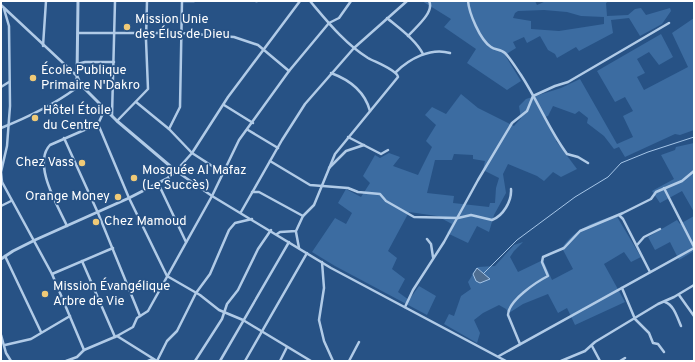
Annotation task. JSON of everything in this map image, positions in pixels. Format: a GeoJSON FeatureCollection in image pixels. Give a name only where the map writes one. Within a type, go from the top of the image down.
{"type":"FeatureCollection","features":[{"type":"Feature","properties":{"kind":"street"},"geometry":{"type":"LineString","coordinates":[[43,46],[46,1]]}},
{"type":"Feature","properties":{"kind":"street"},"geometry":{"type":"LineString","coordinates":[[1,128],[75,89],[77,76],[78,1]]}},
{"type":"Feature","properties":{"kind":"street"},"geometry":{"type":"LineString","coordinates":[[112,116],[115,1]]}},
{"type":"Feature","properties":{"kind":"street"},"geometry":{"type":"LineString","coordinates":[[117,121],[146,93],[149,84],[146,33],[147,1]]}},
{"type":"Feature","properties":{"kind":"street"},"geometry":{"type":"LineString","coordinates":[[169,129],[180,107],[182,1],[194,1]]}},
{"type":"Feature","properties":{"kind":"street"},"geometry":{"type":"LineString","coordinates":[[1,259],[35,240],[98,213],[158,184],[176,171],[192,153],[262,49],[300,1]]}},
{"type":"Feature","properties":{"kind":"street"},"geometry":{"type":"LineString","coordinates":[[299,248],[296,231],[303,216],[314,205],[323,187],[335,154],[383,94],[398,79],[396,72],[367,57],[354,48],[310,1]]}},
{"type":"Feature","properties":{"kind":"street"},"geometry":{"type":"LineString","coordinates":[[66,361],[77,357],[84,350],[116,337],[133,327],[136,320],[152,306],[212,196],[239,140],[248,130],[289,71],[329,23],[339,18],[351,1]]}},
{"type":"Feature","properties":{"kind":"street"},"geometry":{"type":"LineString","coordinates":[[241,212],[270,161],[306,104],[354,48],[407,1]]}},
{"type":"Feature","properties":{"kind":"street"},"geometry":{"type":"LineString","coordinates":[[408,36],[429,12],[431,4],[429,1]]}},
{"type":"Feature","properties":{"kind":"street"},"geometry":{"type":"LineString","coordinates":[[468,1],[473,21],[487,44],[504,52],[514,65],[533,96],[554,136],[567,154],[578,157],[588,163]]}},
{"type":"Feature","properties":{"kind":"street"},"geometry":{"type":"LineString","coordinates":[[1,5],[43,46],[77,76],[81,85],[117,121],[176,171],[212,196],[241,212],[322,262],[506,361]]}},
{"type":"Feature","properties":{"kind":"street"},"geometry":{"type":"LineString","coordinates":[[4,9],[10,26],[9,125],[7,146],[2,164],[2,182],[35,240],[52,274],[84,350]]}},
{"type":"Feature","properties":{"kind":"street"},"geometry":{"type":"LineString","coordinates":[[387,18],[408,36],[424,54]]}},
{"type":"Feature","properties":{"kind":"street"},"geometry":{"type":"LineString","coordinates":[[405,307],[413,290],[458,218],[474,186],[512,123],[527,111],[533,96],[568,82],[669,24]]}},
{"type":"Feature","properties":{"kind":"street"},"geometry":{"type":"LineString","coordinates":[[78,33],[181,33],[234,37],[253,42],[289,71]]}},
{"type":"Feature","properties":{"kind":"street"},"geometry":{"type":"LineString","coordinates":[[396,72],[416,57],[424,54],[450,53]]}},
{"type":"Feature","properties":{"kind":"street"},"geometry":{"type":"LineString","coordinates":[[77,64],[85,62],[114,62]]}},
{"type":"Feature","properties":{"kind":"street"},"geometry":{"type":"LineString","coordinates":[[331,73],[344,78],[364,95],[370,112]]}},
{"type":"Feature","properties":{"kind":"street"},"geometry":{"type":"LineString","coordinates":[[1,87],[9,82]]}},
{"type":"Feature","properties":{"kind":"street"},"geometry":{"type":"LineString","coordinates":[[136,102],[169,129],[192,153],[223,173]]}},
{"type":"Feature","properties":{"kind":"street"},"geometry":{"type":"LineString","coordinates":[[224,105],[253,123]]}},
{"type":"Feature","properties":{"kind":"street"},"geometry":{"type":"LineString","coordinates":[[67,226],[45,176],[44,170],[48,148],[64,138],[98,124],[105,109]]}},
{"type":"Feature","properties":{"kind":"street"},"geometry":{"type":"LineString","coordinates":[[98,124],[130,198],[167,276],[225,312],[243,320],[287,348],[312,361]]}},
{"type":"Feature","properties":{"kind":"street"},"geometry":{"type":"LineString","coordinates":[[248,130],[278,148]]}},
{"type":"Feature","properties":{"kind":"street"},"geometry":{"type":"LineString","coordinates":[[348,137],[381,154],[388,150]]}},
{"type":"Feature","properties":{"kind":"street"},"geometry":{"type":"LineString","coordinates":[[64,138],[113,248],[140,316]]}},
{"type":"Feature","properties":{"kind":"street"},"geometry":{"type":"LineString","coordinates":[[329,168],[346,152],[365,145]]}},
{"type":"Feature","properties":{"kind":"street"},"geometry":{"type":"LineString","coordinates":[[270,161],[310,185],[348,188],[358,192],[380,194],[386,200],[414,217],[458,218],[471,215],[488,220],[496,218],[511,200],[511,189]]}},
{"type":"Feature","properties":{"kind":"street"},"geometry":{"type":"LineString","coordinates":[[520,344],[508,315],[508,310],[526,290],[548,276],[542,262],[543,257],[564,248],[580,231],[619,215],[651,199],[656,192],[682,181],[694,171]]}},
{"type":"Feature","properties":{"kind":"street"},"geometry":{"type":"LineString","coordinates":[[158,184],[186,242]]}},
{"type":"Feature","properties":{"kind":"street"},"geometry":{"type":"LineString","coordinates":[[498,357],[694,247],[664,188]]}},
{"type":"Feature","properties":{"kind":"street"},"geometry":{"type":"LineString","coordinates":[[252,192],[259,192],[303,216]]}},
{"type":"Feature","properties":{"kind":"street"},"geometry":{"type":"LineString","coordinates":[[1,206],[12,201]]}},
{"type":"Feature","properties":{"kind":"street"},"geometry":{"type":"LineString","coordinates":[[619,215],[623,219],[650,272]]}},
{"type":"Feature","properties":{"kind":"street"},"geometry":{"type":"LineString","coordinates":[[82,261],[116,337],[157,361],[167,341],[177,331],[196,293],[210,274],[232,227],[235,223],[252,219]]}},
{"type":"Feature","properties":{"kind":"street"},"geometry":{"type":"LineString","coordinates":[[637,245],[644,237],[660,229]]}},
{"type":"Feature","properties":{"kind":"street"},"geometry":{"type":"LineString","coordinates":[[195,361],[225,312],[227,304],[238,290],[258,249],[270,230]]}},
{"type":"Feature","properties":{"kind":"street"},"geometry":{"type":"LineString","coordinates":[[277,234],[280,232],[296,231]]}},
{"type":"Feature","properties":{"kind":"street"},"geometry":{"type":"LineString","coordinates":[[427,239],[431,244],[433,257]]}},
{"type":"Feature","properties":{"kind":"street"},"geometry":{"type":"LineString","coordinates":[[220,361],[289,242]]}},
{"type":"Feature","properties":{"kind":"street"},"geometry":{"type":"LineString","coordinates":[[52,274],[113,248]]}},
{"type":"Feature","properties":{"kind":"street"},"geometry":{"type":"LineString","coordinates":[[246,361],[307,252]]}},
{"type":"Feature","properties":{"kind":"street"},"geometry":{"type":"LineString","coordinates":[[5,256],[41,332]]}},
{"type":"Feature","properties":{"kind":"street"},"geometry":{"type":"LineString","coordinates":[[322,262],[324,288],[319,320],[324,340],[333,361]]}},
{"type":"Feature","properties":{"kind":"street"},"geometry":{"type":"LineString","coordinates":[[561,361],[592,346],[595,342],[635,318],[662,302],[679,295],[694,285]]}},
{"type":"Feature","properties":{"kind":"street"},"geometry":{"type":"LineString","coordinates":[[622,288],[635,318],[648,333],[653,343],[658,344],[664,352]]}},
{"type":"Feature","properties":{"kind":"street"},"geometry":{"type":"LineString","coordinates":[[679,295],[694,316]]}},
{"type":"Feature","properties":{"kind":"street"},"geometry":{"type":"LineString","coordinates":[[662,302],[670,304],[681,326]]}},
{"type":"Feature","properties":{"kind":"street"},"geometry":{"type":"LineString","coordinates":[[4,346],[31,339],[70,316]]}},
{"type":"Feature","properties":{"kind":"street"},"geometry":{"type":"LineString","coordinates":[[1,335],[11,361]]}},
{"type":"Feature","properties":{"kind":"street"},"geometry":{"type":"LineString","coordinates":[[349,361],[359,342]]}},
{"type":"Feature","properties":{"kind":"street"},"geometry":{"type":"LineString","coordinates":[[592,346],[600,361]]}},
{"type":"Feature","properties":{"kind":"street"},"geometry":{"type":"LineString","coordinates":[[280,361],[287,348]]}},
{"type":"Feature","properties":{"kind":"street"},"geometry":{"type":"LineString","coordinates":[[148,361],[153,358]]}},
{"type":"Feature","properties":{"kind":"street"},"geometry":{"type":"LineString","coordinates":[[620,361],[625,358]]}},
{"type":"Feature","properties":{"kind":"shaded area"},"geometry":{"type":"Polygon","coordinates":[[[422,1],[535,1],[537,5],[546,1],[609,1],[606,3],[607,16],[628,15],[635,9],[641,8],[646,15],[670,8],[671,11],[662,24],[640,36],[629,18],[611,20],[613,33],[579,51],[576,47],[557,58],[555,54],[548,50],[540,36],[527,43],[524,37],[513,42],[516,48],[505,55],[521,81],[507,90],[467,63],[476,49],[444,27],[451,19],[422,1]],[[544,10],[518,11],[515,13],[513,18],[531,21],[531,29],[559,31],[604,24],[604,17],[581,16],[567,12],[544,10]]]}},
{"type":"Feature","properties":{"kind":"shaded area"},"geometry":{"type":"Polygon","coordinates":[[[694,18],[694,130],[680,135],[675,134],[625,157],[619,147],[614,149],[604,136],[587,123],[588,118],[579,111],[575,114],[553,106],[548,116],[545,117],[557,140],[556,141],[577,169],[561,177],[553,172],[544,181],[537,176],[508,164],[503,174],[506,193],[494,215],[489,232],[477,226],[468,243],[447,233],[452,224],[437,216],[409,212],[388,251],[397,258],[392,269],[405,279],[398,292],[409,300],[419,286],[436,296],[427,315],[335,266],[312,252],[335,218],[346,224],[352,213],[338,203],[346,189],[361,197],[370,183],[363,176],[375,155],[380,158],[389,153],[400,157],[393,166],[418,175],[432,147],[426,141],[436,125],[425,115],[432,107],[446,114],[461,94],[478,108],[514,126],[521,118],[519,106],[526,99],[561,88],[580,79],[617,144],[633,137],[623,116],[633,111],[625,97],[615,102],[597,71],[661,34],[673,57],[659,65],[649,52],[637,59],[645,73],[637,77],[644,90],[688,67],[672,33],[694,18]],[[454,154],[452,160],[435,160],[427,193],[454,196],[453,203],[489,207],[490,203],[495,203],[496,188],[499,178],[483,170],[485,161],[473,159],[473,155],[454,154]]]}},
{"type":"Feature","properties":{"kind":"shaded area"},"geometry":{"type":"Polygon","coordinates":[[[694,143],[694,212],[682,191],[660,203],[652,191],[674,179],[661,155],[675,150],[676,147],[694,143]]]}},
{"type":"Feature","properties":{"kind":"shaded area"},"geometry":{"type":"Polygon","coordinates":[[[616,215],[641,257],[631,262],[624,252],[604,264],[625,302],[575,325],[567,308],[558,313],[548,294],[523,304],[509,313],[506,309],[499,305],[483,313],[474,320],[480,333],[477,343],[444,324],[449,314],[454,316],[461,296],[471,289],[468,282],[473,274],[476,281],[485,274],[477,268],[478,267],[495,266],[514,245],[523,242],[510,257],[518,272],[543,260],[552,280],[573,269],[562,248],[567,241],[573,235],[586,227],[616,215]]]}},
{"type":"Feature","properties":{"kind":"shaded area"},"geometry":{"type":"Polygon","coordinates":[[[694,216],[694,251],[679,260],[670,242],[655,250],[648,237],[677,220],[680,224],[694,216]]]}},
{"type":"Feature","properties":{"kind":"shaded area"},"geometry":{"type":"Polygon","coordinates":[[[477,268],[490,279],[480,283],[476,281],[473,274],[477,268]]]}},
{"type":"Feature","properties":{"kind":"waterway"},"geometry":{"type":"LineString","coordinates":[[484,273],[517,240],[575,197],[608,177],[621,163],[648,152],[694,137]]}},
{"type":"Feature","properties":{"kind":"place","name":"Mission Unie des Élus de Dieu"},"geometry":{"type":"Point","coordinates":[127,27]}},
{"type":"Feature","properties":{"kind":"place","name":"École Publique Primaire N'Dakro"},"geometry":{"type":"Point","coordinates":[33,78]}},
{"type":"Feature","properties":{"kind":"place","name":"Hôtel Étoile du Centre"},"geometry":{"type":"Point","coordinates":[35,118]}},
{"type":"Feature","properties":{"kind":"place","name":"Chez Vass"},"geometry":{"type":"Point","coordinates":[82,163]}},
{"type":"Feature","properties":{"kind":"place","name":"Mosquée Al Mafaz (Le Succès)"},"geometry":{"type":"Point","coordinates":[134,178]}},
{"type":"Feature","properties":{"kind":"place","name":"Orange Money"},"geometry":{"type":"Point","coordinates":[118,197]}},
{"type":"Feature","properties":{"kind":"place","name":"Chez Mamoud"},"geometry":{"type":"Point","coordinates":[96,222]}},
{"type":"Feature","properties":{"kind":"place","name":"Mission Évangélique Arbre de Vie"},"geometry":{"type":"Point","coordinates":[45,294]}}]}
